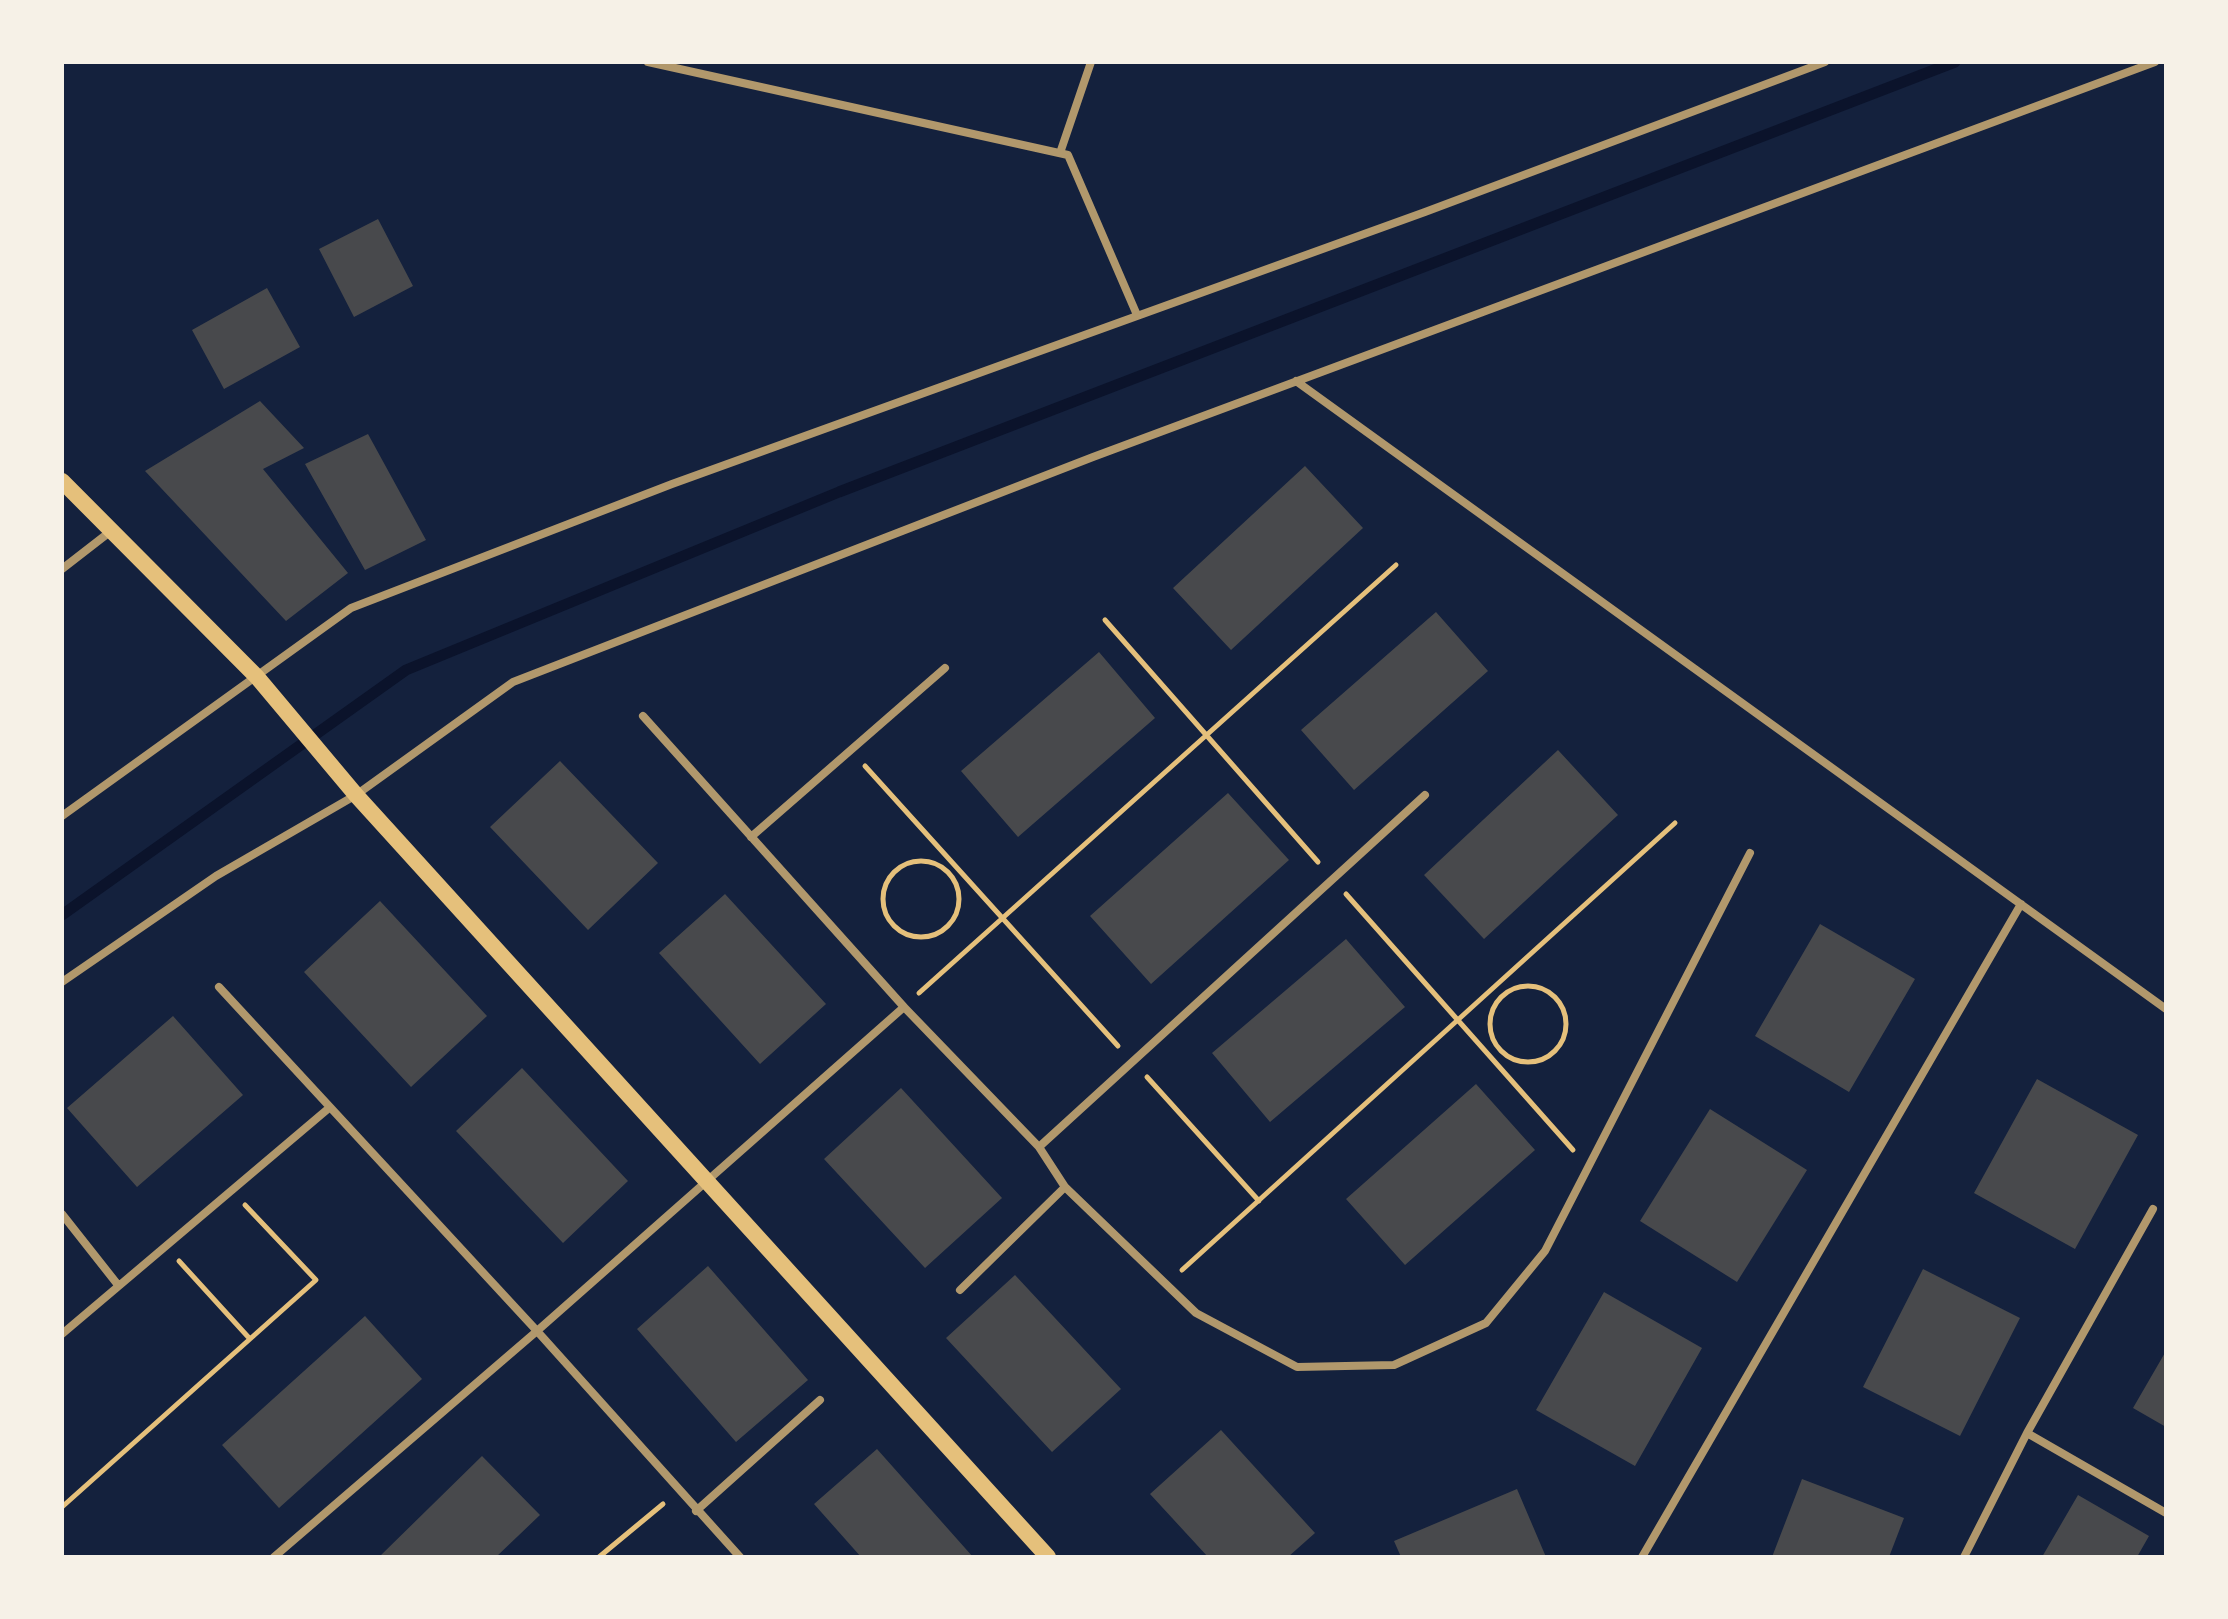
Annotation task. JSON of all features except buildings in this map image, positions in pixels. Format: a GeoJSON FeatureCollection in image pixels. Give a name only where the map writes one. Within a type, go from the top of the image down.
{"type":"FeatureCollection","features":[{"type":"Feature","properties":{"kind":"main road"},"geometry":{"type":"LineString","coordinates":[[62,481],[257,677],[339,771],[356,795],[1048,1557]]}},
{"type":"Feature","properties":{"kind":"street"},"geometry":{"type":"LineString","coordinates":[[648,62],[1068,155],[1137,315]]}},
{"type":"Feature","properties":{"kind":"street"},"geometry":{"type":"LineString","coordinates":[[1060,153],[1091,62]]}},
{"type":"Feature","properties":{"kind":"street"},"geometry":{"type":"LineString","coordinates":[[62,816],[351,608],[672,484],[1425,212],[1825,62]]}},
{"type":"Feature","properties":{"kind":"street"},"geometry":{"type":"LineString","coordinates":[[62,982],[216,876],[356,795],[513,682],[1296,381],[2155,62]]}},
{"type":"Feature","properties":{"kind":"street"},"geometry":{"type":"LineString","coordinates":[[1296,381],[2166,1009]]}},
{"type":"Feature","properties":{"kind":"street"},"geometry":{"type":"LineString","coordinates":[[62,569],[111,531]]}},
{"type":"Feature","properties":{"kind":"street"},"geometry":{"type":"LineString","coordinates":[[751,837],[945,668]]}},
{"type":"Feature","properties":{"kind":"street"},"geometry":{"type":"LineString","coordinates":[[643,716],[904,1007],[1039,1147],[1065,1187],[1196,1313],[1297,1367],[1394,1365],[1486,1323],[1545,1251],[1750,853]]}},
{"type":"Feature","properties":{"kind":"street"},"geometry":{"type":"LineString","coordinates":[[1039,1147],[1425,795]]}},
{"type":"Feature","properties":{"kind":"street"},"geometry":{"type":"LineString","coordinates":[[1642,1557],[2021,904]]}},
{"type":"Feature","properties":{"kind":"street"},"geometry":{"type":"LineString","coordinates":[[219,987],[537,1331],[740,1557]]}},
{"type":"Feature","properties":{"kind":"street"},"geometry":{"type":"LineString","coordinates":[[274,1557],[537,1331],[904,1007]]}},
{"type":"Feature","properties":{"kind":"street"},"geometry":{"type":"LineString","coordinates":[[62,1334],[329,1108]]}},
{"type":"Feature","properties":{"kind":"street"},"geometry":{"type":"LineString","coordinates":[[960,1290],[1065,1187]]}},
{"type":"Feature","properties":{"kind":"street"},"geometry":{"type":"LineString","coordinates":[[1964,1557],[2027,1433],[2153,1209]]}},
{"type":"Feature","properties":{"kind":"street"},"geometry":{"type":"LineString","coordinates":[[62,1214],[118,1285]]}},
{"type":"Feature","properties":{"kind":"street"},"geometry":{"type":"LineString","coordinates":[[696,1511],[820,1400]]}},
{"type":"Feature","properties":{"kind":"street"},"geometry":{"type":"LineString","coordinates":[[2027,1433],[2166,1513]]}},
{"type":"Feature","properties":{"kind":"path"},"geometry":{"type":"LineString","coordinates":[[904,1007],[1396,565]]}},
{"type":"Feature","properties":{"kind":"path"},"geometry":{"type":"LineString","coordinates":[[850,750],[1259,1201]]}},
{"type":"Feature","properties":{"kind":"path"},"geometry":{"type":"LineString","coordinates":[[1166,1285],[1675,823]]}},
{"type":"Feature","properties":{"kind":"path"},"geometry":{"type":"LineString","coordinates":[[931,862],[952,876],[958,887],[960,900],[951,923],[931,936],[906,934],[888,917],[884,893],[888,881],[906,864],[931,862]]}},
{"type":"Feature","properties":{"kind":"path"},"geometry":{"type":"LineString","coordinates":[[1514,988],[1540,988],[1551,993],[1565,1013],[1564,1038],[1548,1056],[1537,1061],[1525,1062],[1502,1053],[1490,1031],[1494,1005],[1514,988]]}},
{"type":"Feature","properties":{"kind":"path"},"geometry":{"type":"LineString","coordinates":[[62,1507],[316,1280],[231,1190]]}},
{"type":"Feature","properties":{"kind":"path"},"geometry":{"type":"LineString","coordinates":[[165,1245],[250,1339]]}},
{"type":"Feature","properties":{"kind":"path"},"geometry":{"type":"LineString","coordinates":[[599,1557],[679,1491]]}},
{"type":"Feature","properties":{"kind":"waterway"},"geometry":{"type":"LineString","coordinates":[[62,915],[406,670],[839,492],[1955,62]]}}]}
